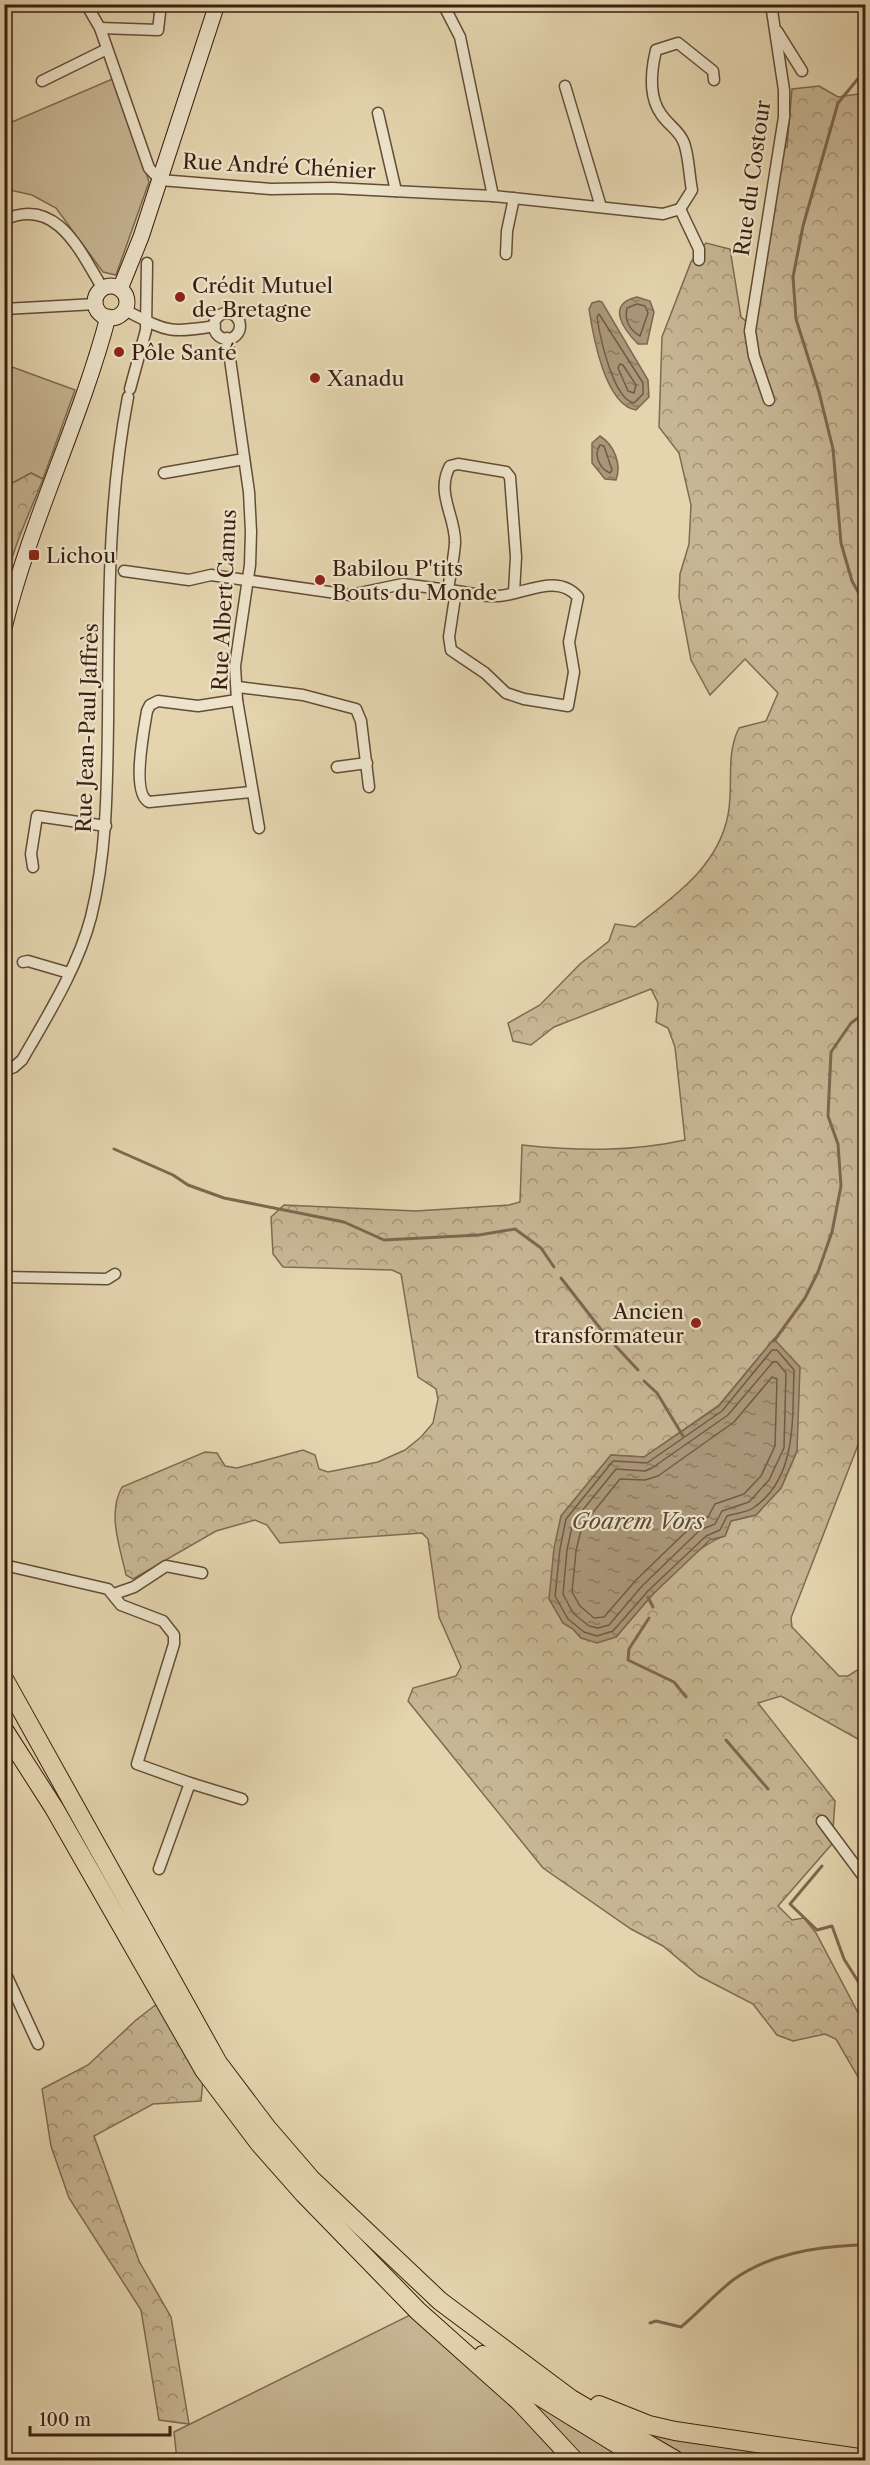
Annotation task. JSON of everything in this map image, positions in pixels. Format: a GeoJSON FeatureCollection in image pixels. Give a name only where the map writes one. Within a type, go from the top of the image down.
{"type":"FeatureCollection","features":[{"type":"Feature","properties":{"kind":"highway"},"geometry":{"type":"LineString","coordinates":[[4,1679],[218,2063],[267,2128],[311,2179],[440,2301],[571,2399],[675,2460]]}},
{"type":"Feature","properties":{"kind":"highway"},"geometry":{"type":"LineString","coordinates":[[4,1730],[54,1808],[204,2070],[282,2169],[418,2311],[520,2402],[574,2460]]}},
{"type":"Feature","properties":{"kind":"highway"},"geometry":{"type":"LineString","coordinates":[[367,2233],[445,2297],[519,2353],[586,2398],[615,2412],[675,2432],[866,2459]]}},
{"type":"Feature","properties":{"kind":"highway"},"geometry":{"type":"LineString","coordinates":[[376,2265],[458,2336],[536,2394],[643,2460]]}},
{"type":"Feature","properties":{"kind":"main road"},"geometry":{"type":"LineString","coordinates":[[120,289],[126,278],[160,180],[217,4]]}},
{"type":"Feature","properties":{"kind":"main road"},"geometry":{"type":"LineString","coordinates":[[103,289],[120,289],[127,301],[125,310],[119,316],[108,317],[101,314],[96,304],[97,296],[103,289]]}},
{"type":"Feature","properties":{"kind":"main road"},"geometry":{"type":"LineString","coordinates":[[4,628],[7,611],[108,317]]}},
{"type":"Feature","properties":{"kind":"street"},"geometry":{"type":"LineString","coordinates":[[86,4],[100,28],[149,168],[160,180]]}},
{"type":"Feature","properties":{"kind":"street"},"geometry":{"type":"LineString","coordinates":[[100,28],[158,30],[161,4]]}},
{"type":"Feature","properties":{"kind":"street"},"geometry":{"type":"LineString","coordinates":[[443,4],[460,37],[493,196]]}},
{"type":"Feature","properties":{"kind":"street","name":"Rue du Costour"},"geometry":{"type":"LineString","coordinates":[[769,400],[750,340],[750,322],[784,117],[784,90],[771,4]]}},
{"type":"Feature","properties":{"kind":"street"},"geometry":{"type":"LineString","coordinates":[[775,28],[802,71]]}},
{"type":"Feature","properties":{"kind":"street"},"geometry":{"type":"LineString","coordinates":[[699,260],[699,249],[680,209],[692,190],[684,143],[675,128],[661,115],[654,101],[651,71],[656,50],[678,43],[713,70],[714,80]]}},
{"type":"Feature","properties":{"kind":"street"},"geometry":{"type":"LineString","coordinates":[[42,81],[107,49]]}},
{"type":"Feature","properties":{"kind":"street"},"geometry":{"type":"LineString","coordinates":[[565,86],[601,207]]}},
{"type":"Feature","properties":{"kind":"street","name":"Rue André Chénier"},"geometry":{"type":"LineString","coordinates":[[378,113],[396,191]]}},
{"type":"Feature","properties":{"kind":"street","name":"Rue André Chénier"},"geometry":{"type":"LineString","coordinates":[[160,180],[271,189],[332,188],[493,196],[663,214],[680,209]]}},
{"type":"Feature","properties":{"kind":"street"},"geometry":{"type":"LineString","coordinates":[[506,254],[507,231],[514,198]]}},
{"type":"Feature","properties":{"kind":"street"},"geometry":{"type":"LineString","coordinates":[[4,220],[28,214],[57,223],[72,239],[103,289]]}},
{"type":"Feature","properties":{"kind":"street","name":"Rue Jean-Paul Jaffrès"},"geometry":{"type":"LineString","coordinates":[[4,1071],[14,1067],[22,1060],[69,973],[90,920],[106,826],[110,548],[118,450],[129,393],[146,330],[147,263]]}},
{"type":"Feature","properties":{"kind":"street"},"geometry":{"type":"LineString","coordinates":[[4,309],[96,304]]}},
{"type":"Feature","properties":{"kind":"street"},"geometry":{"type":"LineString","coordinates":[[125,310],[168,331],[214,326]]}},
{"type":"Feature","properties":{"kind":"street"},"geometry":{"type":"LineString","coordinates":[[229,313],[236,316],[240,329],[234,337],[227,338],[218,335],[214,326],[222,314],[229,313]]}},
{"type":"Feature","properties":{"kind":"street","name":"Rue Albert Camus"},"geometry":{"type":"LineString","coordinates":[[227,338],[252,532],[248,580],[235,666],[237,700],[259,828]]}},
{"type":"Feature","properties":{"kind":"street"},"geometry":{"type":"LineString","coordinates":[[164,473],[244,459]]}},
{"type":"Feature","properties":{"kind":"street"},"geometry":{"type":"LineString","coordinates":[[124,572],[189,580],[211,575],[350,595],[403,584],[452,590],[499,596],[514,592],[540,585],[564,588],[574,592],[578,597],[569,642],[574,672],[568,706],[524,699],[506,693],[485,673],[451,650],[449,637],[452,590],[455,541],[445,503],[446,473],[450,466],[458,464],[506,472],[510,477],[516,557],[514,592]]}},
{"type":"Feature","properties":{"kind":"street"},"geometry":{"type":"LineString","coordinates":[[238,687],[303,695],[356,709],[362,721],[369,787]]}},
{"type":"Feature","properties":{"kind":"street"},"geometry":{"type":"LineString","coordinates":[[237,700],[198,706],[158,701],[150,705],[147,711],[139,769],[142,795],[149,802],[251,792]]}},
{"type":"Feature","properties":{"kind":"street"},"geometry":{"type":"LineString","coordinates":[[337,767],[367,764]]}},
{"type":"Feature","properties":{"kind":"street"},"geometry":{"type":"LineString","coordinates":[[33,867],[31,854],[37,816],[106,826]]}},
{"type":"Feature","properties":{"kind":"street"},"geometry":{"type":"LineString","coordinates":[[23,962],[28,961],[69,973]]}},
{"type":"Feature","properties":{"kind":"street"},"geometry":{"type":"LineString","coordinates":[[4,1277],[107,1279],[115,1274]]}},
{"type":"Feature","properties":{"kind":"street"},"geometry":{"type":"LineString","coordinates":[[4,1565],[108,1589],[121,1605],[163,1622],[174,1635],[174,1644],[137,1764],[242,1799]]}},
{"type":"Feature","properties":{"kind":"street"},"geometry":{"type":"LineString","coordinates":[[114,1594],[134,1587],[166,1566],[202,1573]]}},
{"type":"Feature","properties":{"kind":"street"},"geometry":{"type":"LineString","coordinates":[[159,1869],[189,1783]]}},
{"type":"Feature","properties":{"kind":"street"},"geometry":{"type":"LineString","coordinates":[[822,1821],[866,1880]]}},
{"type":"Feature","properties":{"kind":"street"},"geometry":{"type":"LineString","coordinates":[[4,1970],[38,2044]]}},
{"type":"Feature","properties":{"kind":"green space"},"geometry":{"type":"Polygon","coordinates":[[[117,77],[149,182],[116,275],[103,272],[56,208],[32,195],[5,189],[5,160],[9,158],[5,146],[5,125],[117,77]]]}},
{"type":"Feature","properties":{"kind":"green space"},"geometry":{"type":"Polygon","coordinates":[[[819,86],[838,97],[865,93],[865,1427],[791,1618],[792,1627],[839,1676],[848,1676],[859,1669],[865,1670],[865,1743],[781,1696],[758,1703],[835,1801],[832,1844],[778,1906],[792,1920],[804,1918],[816,1933],[865,2026],[865,2089],[836,2039],[825,2034],[793,2041],[777,2035],[753,2004],[699,1976],[663,1946],[631,1929],[543,1868],[408,1701],[413,1688],[456,1676],[461,1667],[439,1617],[428,1539],[422,1533],[280,1543],[267,1525],[255,1520],[216,1531],[133,1579],[126,1575],[115,1519],[115,1508],[122,1487],[205,1452],[217,1453],[225,1466],[237,1468],[303,1450],[315,1455],[319,1469],[328,1472],[378,1462],[405,1450],[433,1423],[438,1399],[436,1389],[418,1377],[401,1274],[392,1270],[283,1267],[273,1254],[271,1217],[284,1205],[416,1211],[509,1205],[520,1202],[522,1145],[604,1149],[644,1147],[685,1140],[675,1047],[668,1028],[656,1022],[658,1003],[651,989],[554,1027],[531,1045],[513,1041],[508,1023],[540,1005],[580,964],[609,941],[615,924],[635,927],[679,892],[704,865],[715,850],[728,815],[732,749],[739,728],[766,721],[778,693],[745,659],[710,695],[691,660],[679,597],[680,574],[689,544],[691,505],[679,453],[659,427],[662,337],[691,262],[706,243],[730,249],[741,317],[752,326],[783,147],[787,147],[792,89],[819,86]],[[774,1339],[719,1405],[644,1457],[611,1455],[561,1516],[550,1599],[563,1623],[581,1638],[616,1637],[652,1595],[682,1565],[711,1542],[725,1536],[731,1521],[756,1515],[781,1488],[797,1451],[774,1339]]]}},
{"type":"Feature","properties":{"kind":"green space"},"geometry":{"type":"Polygon","coordinates":[[[4,364],[75,390],[43,479],[31,473],[5,487],[11,519],[7,541],[4,535],[4,364]]]}},
{"type":"Feature","properties":{"kind":"green space"},"geometry":{"type":"Polygon","coordinates":[[[31,473],[43,479],[16,545],[5,586],[5,543],[11,519],[5,487],[31,473]]]}},
{"type":"Feature","properties":{"kind":"green space"},"geometry":{"type":"Polygon","coordinates":[[[162,2000],[204,2070],[201,2101],[153,2104],[94,2136],[139,2261],[171,2317],[189,2424],[159,2420],[141,2310],[69,2198],[51,2146],[42,2089],[88,2065],[136,2020],[162,2000]]]}},
{"type":"Feature","properties":{"kind":"green space"},"geometry":{"type":"Polygon","coordinates":[[[418,2311],[536,2394],[643,2460],[177,2460],[174,2432],[418,2311]]]}},
{"type":"Feature","properties":{"kind":"green space"},"geometry":{"type":"Polygon","coordinates":[[[649,2425],[865,2460],[675,2460],[626,2433],[649,2425]]]}},
{"type":"Feature","properties":{"kind":"water"},"geometry":{"type":"Polygon","coordinates":[[[637,297],[650,301],[654,312],[647,344],[638,344],[627,332],[620,318],[622,305],[627,300],[637,297]]]}},
{"type":"Feature","properties":{"kind":"water"},"geometry":{"type":"Polygon","coordinates":[[[602,302],[648,380],[649,397],[636,410],[625,405],[616,396],[602,368],[589,309],[592,303],[602,302]]]}},
{"type":"Feature","properties":{"kind":"water"},"geometry":{"type":"Polygon","coordinates":[[[600,436],[616,455],[618,474],[616,480],[605,479],[592,463],[592,443],[600,436]]]}},
{"type":"Feature","properties":{"kind":"water","name":"Goarem Vors"},"geometry":{"type":"Polygon","coordinates":[[[774,1339],[800,1367],[797,1451],[781,1488],[756,1515],[731,1521],[725,1536],[710,1540],[652,1595],[616,1637],[597,1643],[581,1638],[563,1623],[549,1599],[554,1548],[561,1516],[611,1455],[644,1457],[719,1406],[774,1339]]]}},
{"type":"Feature","properties":{"kind":"waterway"},"geometry":{"type":"LineString","coordinates":[[866,69],[838,103],[803,226],[793,277],[796,319],[819,392],[833,449],[841,543],[852,581],[866,606]]}},
{"type":"Feature","properties":{"kind":"waterway"},"geometry":{"type":"LineString","coordinates":[[774,1341],[805,1298],[818,1272],[832,1232],[841,1186],[838,1144],[828,1116],[831,1052],[851,1023],[866,1012]]}},
{"type":"Feature","properties":{"kind":"waterway"},"geometry":{"type":"LineString","coordinates":[[114,1149],[173,1175],[188,1185],[224,1198],[344,1222],[384,1240],[479,1235],[515,1229],[541,1248],[554,1267]]}},
{"type":"Feature","properties":{"kind":"waterway"},"geometry":{"type":"LineString","coordinates":[[561,1278],[603,1332]]}},
{"type":"Feature","properties":{"kind":"waterway"},"geometry":{"type":"LineString","coordinates":[[610,1340],[638,1370]]}},
{"type":"Feature","properties":{"kind":"waterway"},"geometry":{"type":"LineString","coordinates":[[644,1381],[657,1393],[683,1436]]}},
{"type":"Feature","properties":{"kind":"waterway"},"geometry":{"type":"LineString","coordinates":[[648,1597],[653,1607]]}},
{"type":"Feature","properties":{"kind":"waterway"},"geometry":{"type":"LineString","coordinates":[[649,1618],[629,1649],[628,1660],[674,1682],[686,1697]]}},
{"type":"Feature","properties":{"kind":"waterway"},"geometry":{"type":"LineString","coordinates":[[726,1740],[768,1789]]}},
{"type":"Feature","properties":{"kind":"waterway"},"geometry":{"type":"LineString","coordinates":[[822,1866],[790,1904],[817,1930],[832,1926],[844,1959],[866,1994]]}},
{"type":"Feature","properties":{"kind":"waterway"},"geometry":{"type":"LineString","coordinates":[[650,2323],[656,2321],[681,2327],[733,2280],[777,2258],[809,2250],[857,2245]]}},
{"type":"Feature","properties":{"kind":"place","name":"Crédit Mutuel de Bretagne"},"geometry":{"type":"Point","coordinates":[180,297]}},
{"type":"Feature","properties":{"kind":"place","name":"Pôle Santé"},"geometry":{"type":"Point","coordinates":[119,352]}},
{"type":"Feature","properties":{"kind":"place","name":"Xanadu"},"geometry":{"type":"Point","coordinates":[315,378]}},
{"type":"Feature","properties":{"kind":"place","name":"Lichou"},"geometry":{"type":"Point","coordinates":[34,555]}},
{"type":"Feature","properties":{"kind":"place","name":"Babilou P'tits Bouts du Monde"},"geometry":{"type":"Point","coordinates":[320,580]}},
{"type":"Feature","properties":{"kind":"place","name":"Ancien transformateur"},"geometry":{"type":"Point","coordinates":[696,1323]}}]}
